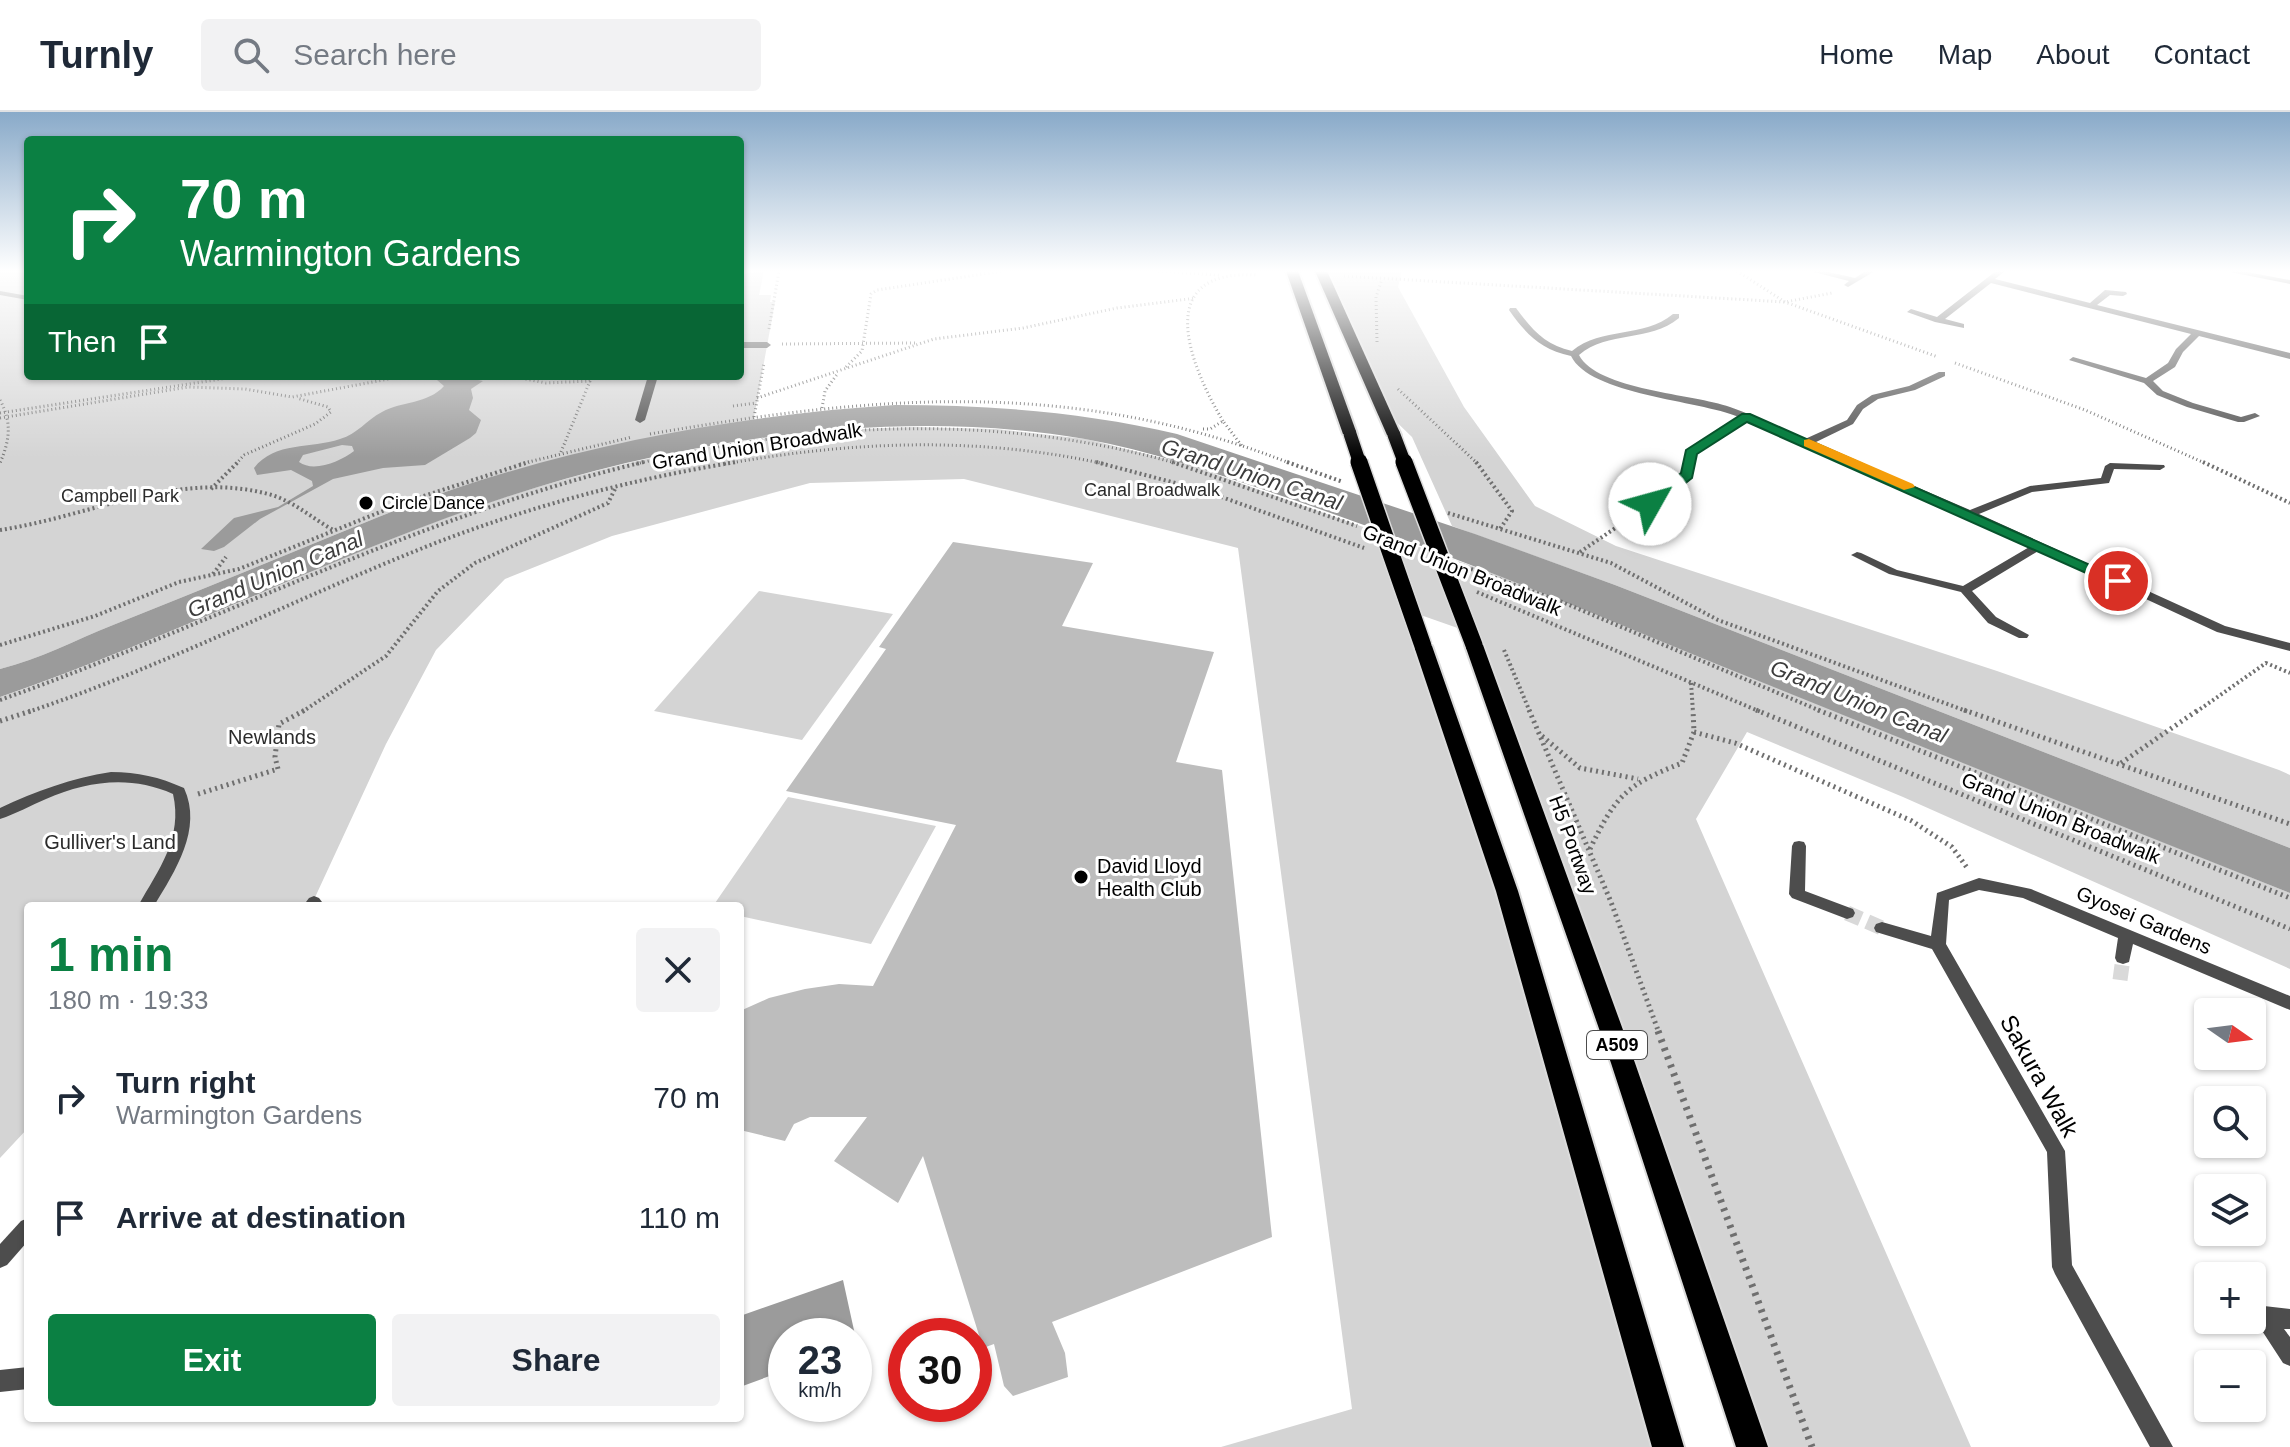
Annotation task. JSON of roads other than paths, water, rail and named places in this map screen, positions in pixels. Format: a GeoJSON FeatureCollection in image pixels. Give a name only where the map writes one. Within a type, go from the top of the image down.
{"type":"FeatureCollection","features":[{"type":"Feature","properties":{"kind":"main road"},"geometry":{"type":"LineString","coordinates":[[1314,333],[1507,891],[1668,1447]]}},
{"type":"Feature","properties":{"kind":"main road","name":"H5 Portway"},"geometry":{"type":"LineString","coordinates":[[1349,333],[1394,435],[1474,645],[1623,1063],[1752,1447]]}},
{"type":"Feature","properties":{"kind":"street"},"geometry":{"type":"LineString","coordinates":[[1531,333],[1539,343],[1574,354],[1579,364],[1600,377],[1628,387],[1725,408],[1970,514],[2221,629],[2290,647]]}},
{"type":"Feature","properties":{"kind":"street"},"geometry":{"type":"LineString","coordinates":[[1574,354],[1581,345],[1597,340],[1642,333]]}},
{"type":"Feature","properties":{"kind":"street"},"geometry":{"type":"LineString","coordinates":[[2147,381],[2172,365],[2196,334],[2290,356]]}},
{"type":"Feature","properties":{"kind":"street"},"geometry":{"type":"LineString","coordinates":[[744,345],[767,345]]}},
{"type":"Feature","properties":{"kind":"street"},"geometry":{"type":"LineString","coordinates":[[2073,359],[2147,381],[2160,393],[2241,420],[2255,416]]}},
{"type":"Feature","properties":{"kind":"street"},"geometry":{"type":"LineString","coordinates":[[1807,442],[1850,422],[1860,407],[1875,397],[1912,388],[1942,374]]}},
{"type":"Feature","properties":{"kind":"street"},"geometry":{"type":"LineString","coordinates":[[640,420],[652,380]]}},
{"type":"Feature","properties":{"kind":"street"},"geometry":{"type":"LineString","coordinates":[[1650,504],[1688,475],[1690,453],[1746,417]]}},
{"type":"Feature","properties":{"kind":"street"},"geometry":{"type":"LineString","coordinates":[[2233,433],[2241,420]]}},
{"type":"Feature","properties":{"kind":"street"},"geometry":{"type":"LineString","coordinates":[[1970,514],[2030,489],[2105,481],[2108,468],[2120,464],[2160,467]]}},
{"type":"Feature","properties":{"kind":"street"},"geometry":{"type":"LineString","coordinates":[[1965,590],[2040,546]]}},
{"type":"Feature","properties":{"kind":"street"},"geometry":{"type":"LineString","coordinates":[[1857,555],[1893,572],[1965,590],[1992,620],[2023,635]]}},
{"type":"Feature","properties":{"kind":"street"},"geometry":{"type":"LineString","coordinates":[[0,814],[40,795],[90,778],[161,780],[179,791],[184,815],[179,852],[148,902]]}},
{"type":"Feature","properties":{"kind":"street"},"geometry":{"type":"LineString","coordinates":[[1799,846],[1797,894],[1847,913]]}},
{"type":"Feature","properties":{"kind":"street","name":"Gyosei Gardens"},"geometry":{"type":"LineString","coordinates":[[1938,944],[1942,897],[1979,884],[2026,893],[2290,1003]]}},
{"type":"Feature","properties":{"kind":"street"},"geometry":{"type":"LineString","coordinates":[[1882,928],[1938,944]]}},
{"type":"Feature","properties":{"kind":"street"},"geometry":{"type":"LineString","coordinates":[[2123,958],[2127,935]]}},
{"type":"Feature","properties":{"kind":"street","name":"Sakura Walk"},"geometry":{"type":"LineString","coordinates":[[1938,944],[2056,1151],[2062,1267],[2162,1447]]}},
{"type":"Feature","properties":{"kind":"street"},"geometry":{"type":"LineString","coordinates":[[0,1258],[24,1231]]}},
{"type":"Feature","properties":{"kind":"street"},"geometry":{"type":"LineString","coordinates":[[2290,1319],[2264,1316],[2290,1356]]}},
{"type":"Feature","properties":{"kind":"street"},"geometry":{"type":"LineString","coordinates":[[0,1381],[24,1378]]}},
{"type":"Feature","properties":{"kind":"water"},"geometry":{"type":"Polygon","coordinates":[[[437,380],[483,381],[471,389],[473,398],[469,410],[481,420],[476,433],[470,438],[425,465],[383,468],[333,479],[260,519],[224,547],[214,551],[201,549],[234,518],[278,507],[313,486],[312,481],[291,470],[257,475],[254,468],[263,459],[294,447],[346,437],[382,412],[423,399],[444,386],[437,380]],[[342,445],[303,455],[299,462],[320,466],[354,451],[352,446],[342,445]]]}},
{"type":"Feature","properties":{"kind":"water","name":"Grand Union Canal"},"geometry":{"type":"Polygon","coordinates":[[[895,405],[1037,411],[1142,426],[1177,434],[1475,534],[1615,585],[2290,848],[2290,893],[1386,533],[1165,458],[1112,444],[1028,431],[912,426],[854,428],[739,441],[626,463],[545,485],[388,540],[156,637],[0,697],[0,669],[43,655],[376,518],[501,474],[566,456],[697,428],[829,410],[895,405]]]}},
{"type":"Feature","properties":{"kind":"water"},"geometry":{"type":"Polygon","coordinates":[[[843,1280],[851,1318],[768,1318],[768,1377],[744,1386],[744,1315],[843,1280]]]}},
{"type":"Feature","properties":{"kind":"tunnel"},"geometry":{"type":"LineString","coordinates":[[1847,913],[1882,928]]}},
{"type":"Feature","properties":{"kind":"tunnel"},"geometry":{"type":"LineString","coordinates":[[2120,980],[2123,958]]}},
{"type":"Feature","properties":{"kind":"place","name":"Circle Dance"},"geometry":{"type":"Point","coordinates":[366,503]}},
{"type":"Feature","properties":{"kind":"place","name":"David Lloyd Health Club"},"geometry":{"type":"Point","coordinates":[1081,877]}},
{"type":"Feature","properties":{"kind":"park label","name":"Canal Broadwalk"},"geometry":{"type":"Point","coordinates":[1152,490]}},
{"type":"Feature","properties":{"kind":"park label","name":"Campbell Park"},"geometry":{"type":"Point","coordinates":[120,496]}},
{"type":"Feature","properties":{"kind":"park label","name":"Newlands"},"geometry":{"type":"Point","coordinates":[272,737]}},
{"type":"Feature","properties":{"kind":"park label","name":"Gulliver's Land"},"geometry":{"type":"Point","coordinates":[110,842]}}]}
